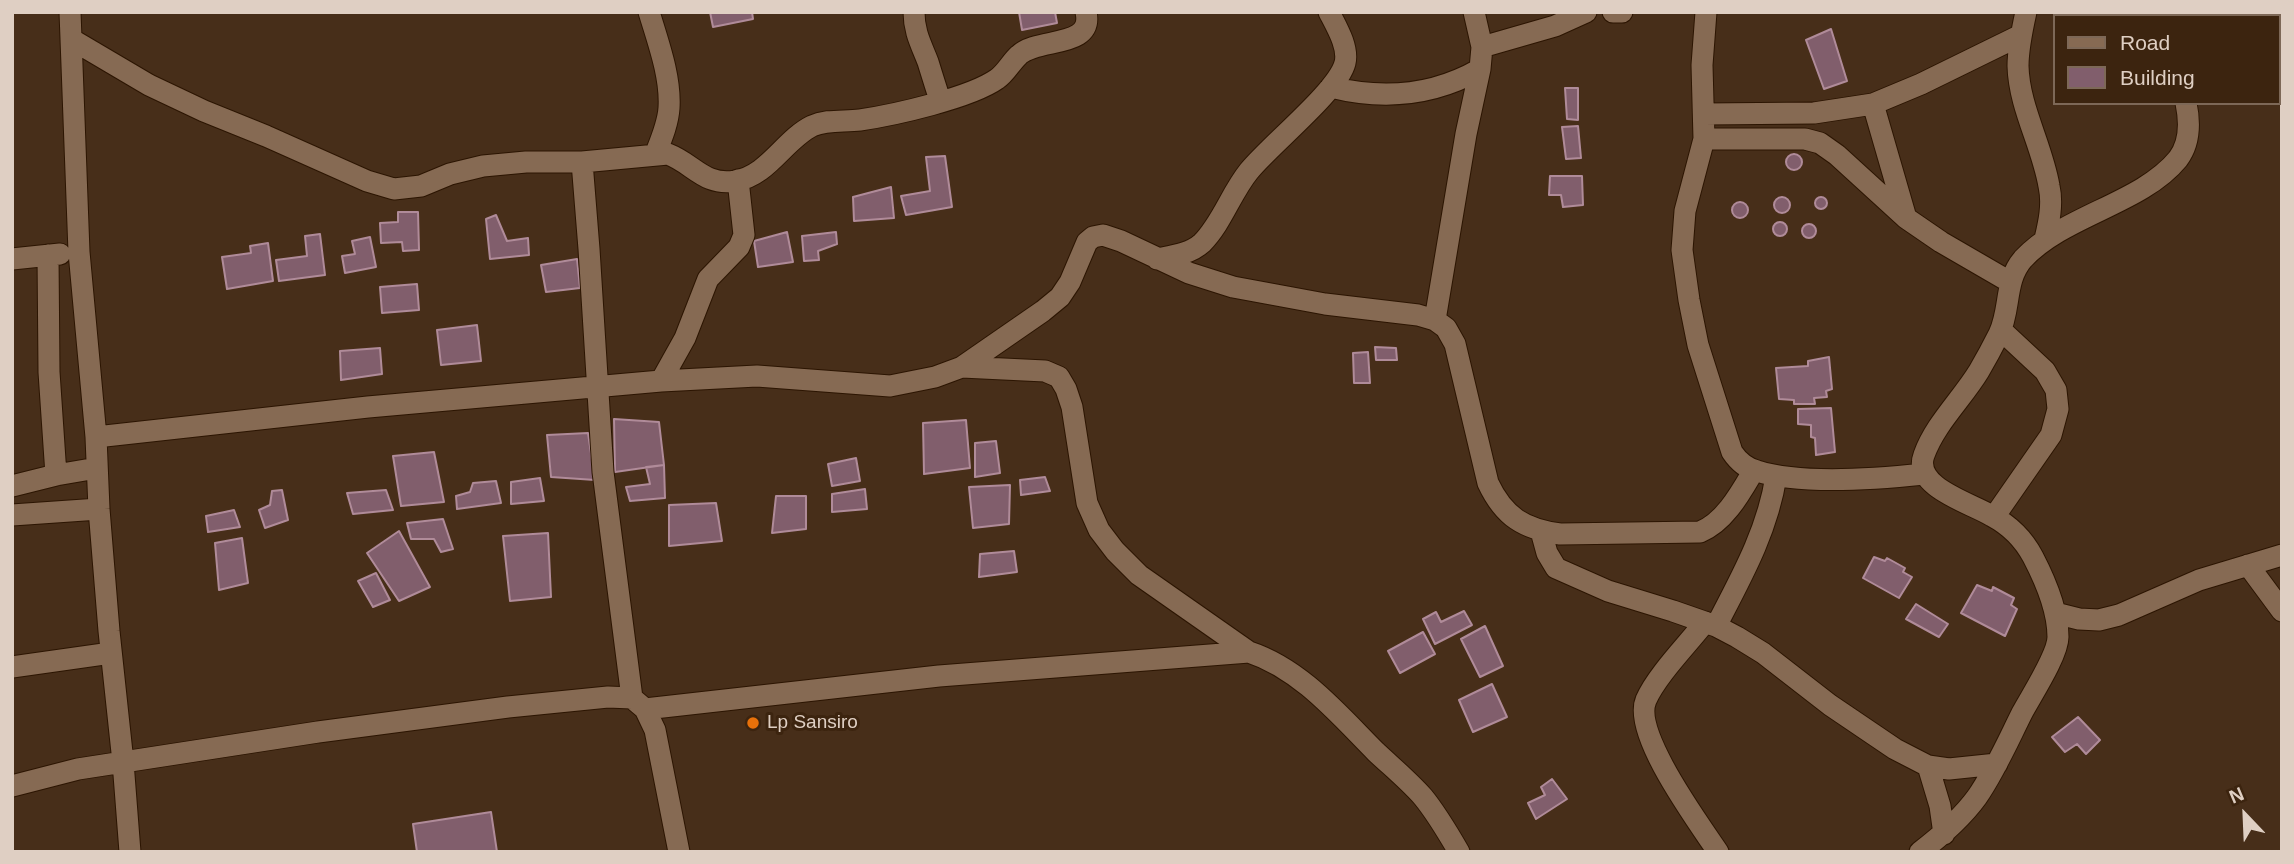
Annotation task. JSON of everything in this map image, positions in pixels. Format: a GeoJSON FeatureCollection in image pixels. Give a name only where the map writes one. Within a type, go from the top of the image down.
{"type":"FeatureCollection","features":[{"type":"Feature","properties":{"kind":"street"},"geometry":{"type":"LineString","coordinates":[[649,12],[662,57],[668,99],[664,132],[655,155]]}},
{"type":"Feature","properties":{"kind":"street"},"geometry":{"type":"LineString","coordinates":[[915,12],[914,26],[918,41],[927,58],[940,100]]}},
{"type":"Feature","properties":{"kind":"street"},"geometry":{"type":"LineString","coordinates":[[71,38],[149,85],[204,111],[367,181],[394,189],[421,186],[450,174],[483,166],[526,162],[582,162],[668,154],[680,159],[706,179],[723,182],[738,180],[761,169],[801,133],[814,125],[898,113],[963,94],[998,78],[1019,54],[1029,48],[1077,37],[1085,30],[1088,22],[1086,12]]}},
{"type":"Feature","properties":{"kind":"street"},"geometry":{"type":"LineString","coordinates":[[1157,259],[1176,256],[1200,245],[1248,172],[1331,87],[1342,71],[1346,59],[1345,49],[1329,12]]}},
{"type":"Feature","properties":{"kind":"street"},"geometry":{"type":"LineString","coordinates":[[1435,320],[1466,134],[1480,69],[1482,47],[1474,12]]}},
{"type":"Feature","properties":{"kind":"street"},"geometry":{"type":"LineString","coordinates":[[1482,47],[1555,26],[1586,12]]}},
{"type":"Feature","properties":{"kind":"street"},"geometry":{"type":"LineString","coordinates":[[1613,12],[1622,12]]}},
{"type":"Feature","properties":{"kind":"street"},"geometry":{"type":"LineString","coordinates":[[1706,12],[1702,65],[1704,139],[1685,211],[1682,250],[1689,300],[1707,376],[1732,452],[1739,462],[1754,470],[1776,476],[1877,479],[1924,474]]}},
{"type":"Feature","properties":{"kind":"street"},"geometry":{"type":"LineString","coordinates":[[2026,12],[2018,66],[2024,100],[2050,188],[2046,239]]}},
{"type":"Feature","properties":{"kind":"street"},"geometry":{"type":"LineString","coordinates":[[68,13],[79,252],[130,852]]}},
{"type":"Feature","properties":{"kind":"street"},"geometry":{"type":"LineString","coordinates":[[1704,114],[1814,113],[1873,104],[1921,85],[2021,35]]}},
{"type":"Feature","properties":{"kind":"street"},"geometry":{"type":"LineString","coordinates":[[1331,87],[1376,95],[1405,95],[1460,81],[1480,69]]}},
{"type":"Feature","properties":{"kind":"street"},"geometry":{"type":"LineString","coordinates":[[1873,104],[1906,218]]}},
{"type":"Feature","properties":{"kind":"street"},"geometry":{"type":"LineString","coordinates":[[1920,852],[1944,834],[1976,798],[1997,764],[2049,664],[2058,639],[2055,613],[2032,555],[2016,533],[1994,517],[1931,484],[1924,474],[1922,464],[1932,439],[1979,371],[2001,330],[2010,282],[2022,261],[2046,239],[2134,192],[2163,173],[2179,157],[2189,133],[2186,105]]}},
{"type":"Feature","properties":{"kind":"street"},"geometry":{"type":"LineString","coordinates":[[1704,139],[1805,139],[1820,142],[1906,218],[2010,282]]}},
{"type":"Feature","properties":{"kind":"street"},"geometry":{"type":"LineString","coordinates":[[582,162],[603,472],[639,703],[656,730],[679,852]]}},
{"type":"Feature","properties":{"kind":"street"},"geometry":{"type":"LineString","coordinates":[[661,381],[685,338],[708,279],[739,247],[744,235],[738,180]]}},
{"type":"Feature","properties":{"kind":"street"},"geometry":{"type":"LineString","coordinates":[[96,437],[368,407],[661,381],[757,376],[890,386],[934,377],[962,367],[1043,311],[1060,297],[1070,282],[1087,242],[1093,237],[1103,235],[1189,273],[1233,287],[1325,304],[1418,315],[1435,320],[1446,328],[1455,344],[1488,483],[1496,500],[1509,515],[1541,531],[1560,534],[1700,532],[1711,528],[1720,518],[1754,470]]}},
{"type":"Feature","properties":{"kind":"street"},"geometry":{"type":"LineString","coordinates":[[12,259],[79,252]]}},
{"type":"Feature","properties":{"kind":"street"},"geometry":{"type":"LineString","coordinates":[[47,256],[49,360],[56,475]]}},
{"type":"Feature","properties":{"kind":"street"},"geometry":{"type":"LineString","coordinates":[[1994,517],[2051,435],[2058,409],[2056,390],[2045,371],[2001,330]]}},
{"type":"Feature","properties":{"kind":"street"},"geometry":{"type":"LineString","coordinates":[[962,367],[1045,371],[1059,377],[1072,407],[1087,503],[1099,530],[1115,551],[1139,575],[1249,652],[1282,667],[1335,709],[1424,798],[1459,852]]}},
{"type":"Feature","properties":{"kind":"street"},"geometry":{"type":"LineString","coordinates":[[12,486],[97,468]]}},
{"type":"Feature","properties":{"kind":"street"},"geometry":{"type":"LineString","coordinates":[[1718,852],[1654,749],[1645,728],[1645,702],[1649,694],[1711,624],[1741,578],[1761,533],[1773,497],[1776,476]]}},
{"type":"Feature","properties":{"kind":"street"},"geometry":{"type":"LineString","coordinates":[[12,515],[99,509]]}},
{"type":"Feature","properties":{"kind":"street"},"geometry":{"type":"LineString","coordinates":[[1541,531],[1550,561],[1556,568],[1608,591],[1711,624],[1763,653],[1830,705],[1895,749],[1928,766],[1949,769],[1997,764]]}},
{"type":"Feature","properties":{"kind":"street"},"geometry":{"type":"LineString","coordinates":[[2055,613],[2079,619],[2099,620],[2119,615],[2199,580],[2282,555]]}},
{"type":"Feature","properties":{"kind":"street"},"geometry":{"type":"LineString","coordinates":[[2248,565],[2282,611]]}},
{"type":"Feature","properties":{"kind":"street"},"geometry":{"type":"LineString","coordinates":[[12,786],[78,769],[318,732],[508,707],[608,697],[639,703],[1249,652]]}},
{"type":"Feature","properties":{"kind":"street"},"geometry":{"type":"LineString","coordinates":[[12,667],[111,653]]}},
{"type":"Feature","properties":{"kind":"street"},"geometry":{"type":"LineString","coordinates":[[1928,766],[1940,806],[1944,834]]}},
{"type":"Feature","properties":{"kind":"building"},"geometry":{"type":"Polygon","coordinates":[[[710,12],[752,12],[753,19],[713,27],[710,12]]]}},
{"type":"Feature","properties":{"kind":"building"},"geometry":{"type":"Polygon","coordinates":[[[1019,12],[1055,12],[1057,23],[1022,30],[1019,12]]]}},
{"type":"Feature","properties":{"kind":"building"},"geometry":{"type":"Polygon","coordinates":[[[1831,29],[1847,81],[1824,89],[1806,40],[1831,29]]]}},
{"type":"Feature","properties":{"kind":"building"},"geometry":{"type":"Polygon","coordinates":[[[1565,88],[1578,88],[1578,120],[1567,119],[1565,88]]]}},
{"type":"Feature","properties":{"kind":"building"},"geometry":{"type":"Polygon","coordinates":[[[1578,126],[1581,158],[1566,159],[1562,127],[1578,126]]]}},
{"type":"Feature","properties":{"kind":"building"},"geometry":{"type":"Polygon","coordinates":[[[1794,154],[1800,156],[1800,168],[1794,170],[1788,168],[1786,162],[1788,156],[1794,154]]]}},
{"type":"Feature","properties":{"kind":"building"},"geometry":{"type":"Polygon","coordinates":[[[945,156],[952,207],[906,215],[901,196],[930,191],[926,157],[945,156]]]}},
{"type":"Feature","properties":{"kind":"building"},"geometry":{"type":"Polygon","coordinates":[[[1550,176],[1582,176],[1583,205],[1563,207],[1561,195],[1549,195],[1550,176]]]}},
{"type":"Feature","properties":{"kind":"building"},"geometry":{"type":"Polygon","coordinates":[[[891,187],[894,218],[854,221],[853,197],[891,187]]]}},
{"type":"Feature","properties":{"kind":"building"},"geometry":{"type":"Polygon","coordinates":[[[1782,197],[1790,205],[1782,213],[1774,205],[1782,197]]]}},
{"type":"Feature","properties":{"kind":"building"},"geometry":{"type":"Polygon","coordinates":[[[1821,197],[1827,203],[1821,209],[1815,203],[1821,197]]]}},
{"type":"Feature","properties":{"kind":"building"},"geometry":{"type":"Polygon","coordinates":[[[1737,202],[1743,202],[1748,210],[1746,216],[1737,218],[1732,213],[1732,207],[1737,202]]]}},
{"type":"Feature","properties":{"kind":"building"},"geometry":{"type":"Polygon","coordinates":[[[398,212],[418,212],[419,250],[403,251],[402,242],[381,243],[380,223],[398,222],[398,212]]]}},
{"type":"Feature","properties":{"kind":"building"},"geometry":{"type":"Polygon","coordinates":[[[496,215],[507,241],[528,238],[529,255],[490,259],[486,219],[496,215]]]}},
{"type":"Feature","properties":{"kind":"building"},"geometry":{"type":"Polygon","coordinates":[[[1777,222],[1783,222],[1787,229],[1783,236],[1777,236],[1773,232],[1773,226],[1777,222]]]}},
{"type":"Feature","properties":{"kind":"building"},"geometry":{"type":"Polygon","coordinates":[[[1809,224],[1814,226],[1814,236],[1809,238],[1804,236],[1802,231],[1804,226],[1809,224]]]}},
{"type":"Feature","properties":{"kind":"building"},"geometry":{"type":"Polygon","coordinates":[[[787,232],[793,262],[758,267],[754,241],[787,232]]]}},
{"type":"Feature","properties":{"kind":"building"},"geometry":{"type":"Polygon","coordinates":[[[836,232],[837,244],[818,251],[819,260],[804,261],[802,236],[836,232]]]}},
{"type":"Feature","properties":{"kind":"building"},"geometry":{"type":"Polygon","coordinates":[[[320,234],[325,275],[279,281],[276,260],[307,256],[305,236],[320,234]]]}},
{"type":"Feature","properties":{"kind":"building"},"geometry":{"type":"Polygon","coordinates":[[[370,237],[376,267],[345,273],[342,256],[355,254],[352,241],[370,237]]]}},
{"type":"Feature","properties":{"kind":"building"},"geometry":{"type":"Polygon","coordinates":[[[268,243],[273,281],[227,289],[222,257],[251,253],[250,246],[268,243]]]}},
{"type":"Feature","properties":{"kind":"building"},"geometry":{"type":"Polygon","coordinates":[[[577,259],[580,288],[546,292],[541,265],[577,259]]]}},
{"type":"Feature","properties":{"kind":"building"},"geometry":{"type":"Polygon","coordinates":[[[417,284],[419,310],[382,313],[380,287],[417,284]]]}},
{"type":"Feature","properties":{"kind":"building"},"geometry":{"type":"Polygon","coordinates":[[[477,325],[481,361],[441,365],[437,330],[477,325]]]}},
{"type":"Feature","properties":{"kind":"building"},"geometry":{"type":"Polygon","coordinates":[[[1375,347],[1396,348],[1397,360],[1376,360],[1375,347]]]}},
{"type":"Feature","properties":{"kind":"building"},"geometry":{"type":"Polygon","coordinates":[[[380,348],[382,374],[341,380],[340,351],[380,348]]]}},
{"type":"Feature","properties":{"kind":"building"},"geometry":{"type":"Polygon","coordinates":[[[1368,352],[1370,383],[1354,383],[1353,353],[1368,352]]]}},
{"type":"Feature","properties":{"kind":"building"},"geometry":{"type":"Polygon","coordinates":[[[1829,357],[1832,389],[1826,391],[1827,397],[1814,398],[1815,404],[1794,404],[1794,400],[1779,399],[1776,368],[1808,366],[1808,361],[1829,357]]]}},
{"type":"Feature","properties":{"kind":"building"},"geometry":{"type":"Polygon","coordinates":[[[1831,408],[1835,452],[1816,455],[1811,425],[1798,424],[1798,409],[1831,408]]]}},
{"type":"Feature","properties":{"kind":"building"},"geometry":{"type":"Polygon","coordinates":[[[614,419],[659,422],[664,465],[615,472],[614,419]]]}},
{"type":"Feature","properties":{"kind":"building"},"geometry":{"type":"Polygon","coordinates":[[[966,420],[970,468],[924,474],[923,423],[966,420]]]}},
{"type":"Feature","properties":{"kind":"building"},"geometry":{"type":"Polygon","coordinates":[[[588,433],[595,480],[551,477],[547,435],[588,433]]]}},
{"type":"Feature","properties":{"kind":"building"},"geometry":{"type":"Polygon","coordinates":[[[996,441],[1000,473],[975,477],[975,443],[996,441]]]}},
{"type":"Feature","properties":{"kind":"building"},"geometry":{"type":"Polygon","coordinates":[[[434,452],[444,502],[401,506],[393,456],[434,452]]]}},
{"type":"Feature","properties":{"kind":"building"},"geometry":{"type":"Polygon","coordinates":[[[856,458],[860,481],[832,486],[828,464],[856,458]]]}},
{"type":"Feature","properties":{"kind":"building"},"geometry":{"type":"Polygon","coordinates":[[[664,465],[665,498],[630,501],[626,487],[650,484],[646,467],[664,465]]]}},
{"type":"Feature","properties":{"kind":"building"},"geometry":{"type":"Polygon","coordinates":[[[1045,477],[1050,491],[1021,495],[1020,480],[1045,477]]]}},
{"type":"Feature","properties":{"kind":"building"},"geometry":{"type":"Polygon","coordinates":[[[540,478],[544,501],[511,504],[511,482],[540,478]]]}},
{"type":"Feature","properties":{"kind":"building"},"geometry":{"type":"Polygon","coordinates":[[[496,481],[501,503],[457,509],[456,496],[470,492],[473,483],[496,481]]]}},
{"type":"Feature","properties":{"kind":"building"},"geometry":{"type":"Polygon","coordinates":[[[1010,485],[1009,524],[973,528],[969,487],[1010,485]]]}},
{"type":"Feature","properties":{"kind":"building"},"geometry":{"type":"Polygon","coordinates":[[[865,489],[867,509],[832,512],[832,494],[865,489]]]}},
{"type":"Feature","properties":{"kind":"building"},"geometry":{"type":"Polygon","coordinates":[[[282,490],[288,520],[265,528],[259,510],[270,505],[272,491],[282,490]]]}},
{"type":"Feature","properties":{"kind":"building"},"geometry":{"type":"Polygon","coordinates":[[[386,490],[393,510],[353,514],[347,493],[386,490]]]}},
{"type":"Feature","properties":{"kind":"building"},"geometry":{"type":"Polygon","coordinates":[[[776,496],[806,496],[806,529],[772,533],[776,496]]]}},
{"type":"Feature","properties":{"kind":"building"},"geometry":{"type":"Polygon","coordinates":[[[716,503],[722,541],[669,546],[669,505],[716,503]]]}},
{"type":"Feature","properties":{"kind":"building"},"geometry":{"type":"Polygon","coordinates":[[[234,510],[240,527],[208,532],[206,516],[234,510]]]}},
{"type":"Feature","properties":{"kind":"building"},"geometry":{"type":"Polygon","coordinates":[[[443,519],[453,549],[441,552],[434,539],[411,539],[407,523],[443,519]]]}},
{"type":"Feature","properties":{"kind":"building"},"geometry":{"type":"Polygon","coordinates":[[[399,531],[430,587],[399,601],[367,553],[399,531]]]}},
{"type":"Feature","properties":{"kind":"building"},"geometry":{"type":"Polygon","coordinates":[[[548,533],[551,597],[510,601],[503,536],[548,533]]]}},
{"type":"Feature","properties":{"kind":"building"},"geometry":{"type":"Polygon","coordinates":[[[242,538],[248,583],[219,590],[215,543],[242,538]]]}},
{"type":"Feature","properties":{"kind":"building"},"geometry":{"type":"Polygon","coordinates":[[[1014,551],[1017,572],[979,577],[980,554],[1014,551]]]}},
{"type":"Feature","properties":{"kind":"building"},"geometry":{"type":"Polygon","coordinates":[[[1874,557],[1885,561],[1887,558],[1905,568],[1903,572],[1912,577],[1899,598],[1863,578],[1874,557]]]}},
{"type":"Feature","properties":{"kind":"building"},"geometry":{"type":"Polygon","coordinates":[[[376,573],[390,600],[373,607],[358,581],[376,573]]]}},
{"type":"Feature","properties":{"kind":"building"},"geometry":{"type":"Polygon","coordinates":[[[1977,585],[1992,591],[1993,587],[2014,598],[2011,605],[2017,609],[2005,636],[1961,613],[1977,585]]]}},
{"type":"Feature","properties":{"kind":"building"},"geometry":{"type":"Polygon","coordinates":[[[1916,604],[1948,624],[1939,637],[1906,619],[1916,604]]]}},
{"type":"Feature","properties":{"kind":"building"},"geometry":{"type":"Polygon","coordinates":[[[1464,611],[1472,625],[1435,644],[1423,619],[1436,612],[1441,622],[1464,611]]]}},
{"type":"Feature","properties":{"kind":"building"},"geometry":{"type":"Polygon","coordinates":[[[1485,626],[1503,666],[1480,677],[1461,639],[1485,626]]]}},
{"type":"Feature","properties":{"kind":"building"},"geometry":{"type":"Polygon","coordinates":[[[1423,632],[1435,654],[1400,673],[1388,651],[1423,632]]]}},
{"type":"Feature","properties":{"kind":"building"},"geometry":{"type":"Polygon","coordinates":[[[1492,684],[1507,717],[1473,732],[1459,700],[1492,684]]]}},
{"type":"Feature","properties":{"kind":"building"},"geometry":{"type":"Polygon","coordinates":[[[2078,717],[2100,740],[2086,754],[2077,744],[2065,752],[2052,737],[2078,717]]]}},
{"type":"Feature","properties":{"kind":"building"},"geometry":{"type":"Polygon","coordinates":[[[1552,779],[1567,799],[1536,819],[1528,803],[1545,795],[1541,787],[1552,779]]]}},
{"type":"Feature","properties":{"kind":"building"},"geometry":{"type":"Polygon","coordinates":[[[491,812],[497,852],[417,852],[413,824],[491,812]]]}},
{"type":"Feature","properties":{"kind":"place","name":"Lp Sansiro"},"geometry":{"type":"Point","coordinates":[753,723]}}]}
